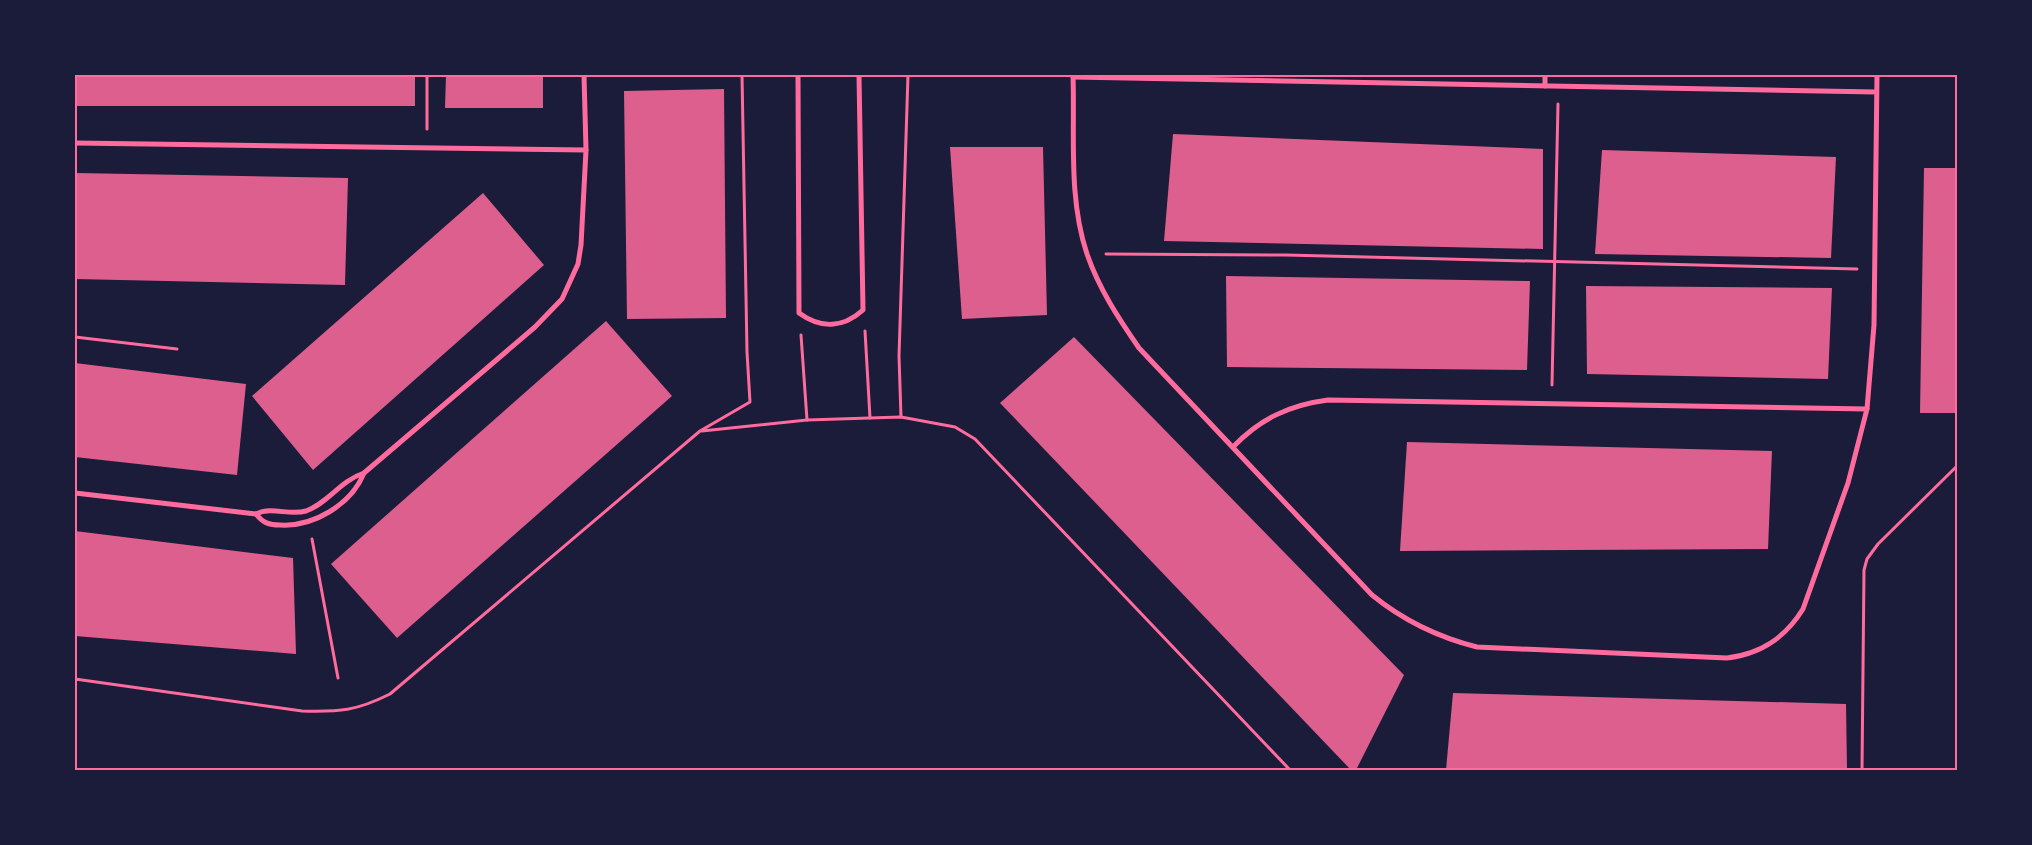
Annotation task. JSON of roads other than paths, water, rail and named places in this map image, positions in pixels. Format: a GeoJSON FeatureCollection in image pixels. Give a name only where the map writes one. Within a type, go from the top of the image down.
{"type":"FeatureCollection","features":[{"type":"Feature","properties":{"kind":"street"},"geometry":{"type":"LineString","coordinates":[[75,493],[256,514],[267,511],[286,513],[313,508],[348,480],[364,473],[550,314],[562,299],[578,264],[581,245],[586,150],[584,75]]}},
{"type":"Feature","properties":{"kind":"street"},"geometry":{"type":"LineString","coordinates":[[798,75],[799,313],[809,320],[832,325],[844,323],[863,310],[859,75]]}},
{"type":"Feature","properties":{"kind":"street"},"geometry":{"type":"LineString","coordinates":[[1545,75],[1545,86]]}},
{"type":"Feature","properties":{"kind":"street"},"geometry":{"type":"LineString","coordinates":[[1876,92],[1073,76],[1076,196],[1087,254],[1102,288],[1119,319],[1140,348],[1355,580],[1391,610],[1432,633],[1477,647],[1727,658],[1742,656],[1770,645],[1794,623],[1803,609],[1848,483],[1867,409],[1874,325],[1877,75]]}},
{"type":"Feature","properties":{"kind":"street"},"geometry":{"type":"LineString","coordinates":[[75,142],[586,150]]}},
{"type":"Feature","properties":{"kind":"street"},"geometry":{"type":"LineString","coordinates":[[1233,447],[1248,431],[1273,416],[1307,403],[1328,400],[1867,409]]}},
{"type":"Feature","properties":{"kind":"street"},"geometry":{"type":"LineString","coordinates":[[256,514],[261,521],[268,524],[296,525],[308,522],[321,517],[349,496],[360,482],[364,473]]}}]}
